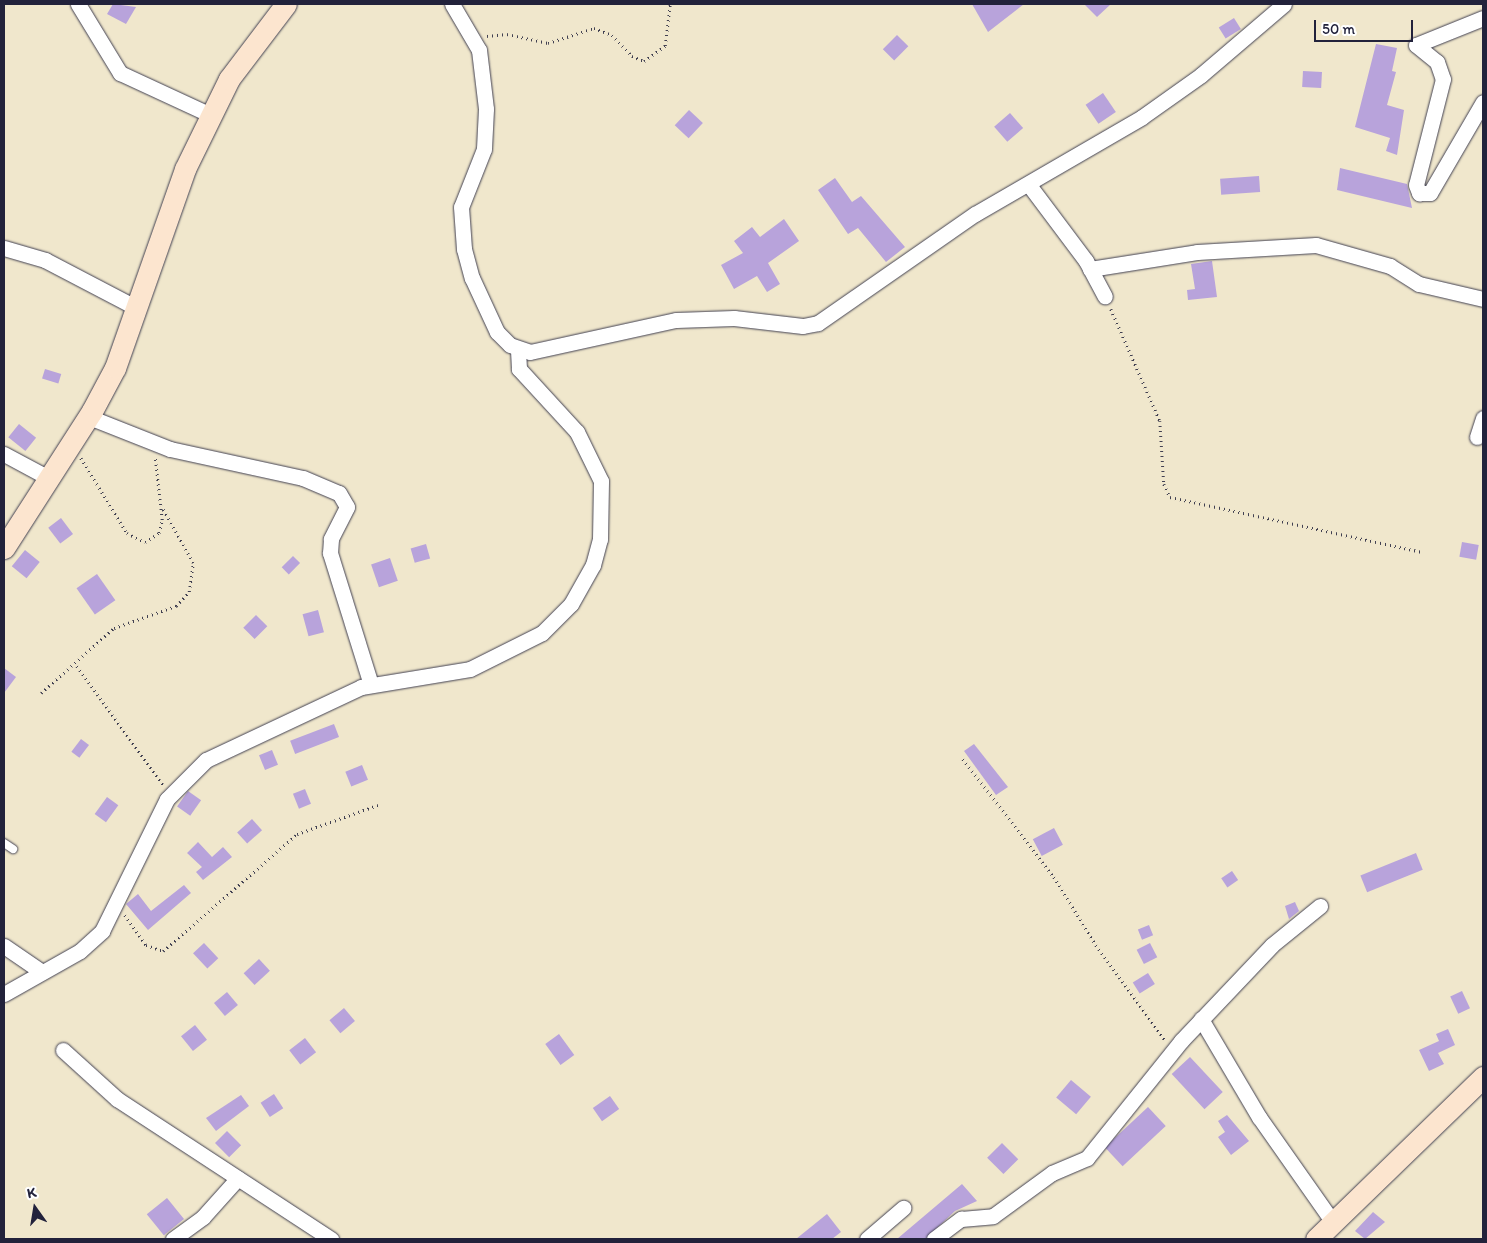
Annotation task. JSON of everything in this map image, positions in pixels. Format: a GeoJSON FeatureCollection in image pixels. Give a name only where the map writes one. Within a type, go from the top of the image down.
{"type":"FeatureCollection","features":[{"type":"Feature","properties":{"kind":"street"},"geometry":{"type":"LineString","coordinates":[[78,4],[120,73],[211,115]]}},
{"type":"Feature","properties":{"kind":"street"},"geometry":{"type":"LineString","coordinates":[[4,548],[89,417],[115,368],[185,169],[229,79],[286,4]]}},
{"type":"Feature","properties":{"kind":"street"},"geometry":{"type":"LineString","coordinates":[[452,4],[473,38],[485,81],[486,137],[461,207],[460,230],[468,266],[489,316],[503,338],[518,349],[555,348],[676,320],[734,318],[803,326],[818,323],[963,222],[1142,118],[1201,74],[1284,4]]}},
{"type":"Feature","properties":{"kind":"street"},"geometry":{"type":"LineString","coordinates":[[1483,18],[1416,45],[1440,67],[1443,79],[1416,185],[1419,193],[1430,193],[1483,102]]}},
{"type":"Feature","properties":{"kind":"street"},"geometry":{"type":"LineString","coordinates":[[1028,185],[1090,269],[1105,296]]}},
{"type":"Feature","properties":{"kind":"street"},"geometry":{"type":"LineString","coordinates":[[1090,269],[1197,252],[1316,245],[1390,266],[1419,284],[1483,299]]}},
{"type":"Feature","properties":{"kind":"street"},"geometry":{"type":"LineString","coordinates":[[4,248],[45,260],[135,307]]}},
{"type":"Feature","properties":{"kind":"street"},"geometry":{"type":"LineString","coordinates":[[4,994],[93,942],[170,794],[206,760],[371,685],[451,675],[527,642],[571,604],[593,565],[603,514],[596,464],[577,432],[524,377],[518,349]]}},
{"type":"Feature","properties":{"kind":"street"},"geometry":{"type":"LineString","coordinates":[[89,417],[147,441],[303,478],[339,493],[347,507],[331,539],[330,553],[371,685]]}},
{"type":"Feature","properties":{"kind":"street"},"geometry":{"type":"LineString","coordinates":[[1477,437],[1483,418]]}},
{"type":"Feature","properties":{"kind":"street"},"geometry":{"type":"LineString","coordinates":[[4,454],[49,478]]}},
{"type":"Feature","properties":{"kind":"street"},"geometry":{"type":"LineString","coordinates":[[934,1239],[962,1219],[993,1216],[1052,1174],[1087,1158],[1201,1019],[1272,944],[1320,906]]}},
{"type":"Feature","properties":{"kind":"street"},"geometry":{"type":"LineString","coordinates":[[4,946],[42,972]]}},
{"type":"Feature","properties":{"kind":"street"},"geometry":{"type":"LineString","coordinates":[[1201,1019],[1259,1116],[1332,1221]]}},
{"type":"Feature","properties":{"kind":"street"},"geometry":{"type":"LineString","coordinates":[[63,1050],[100,1087],[331,1239]]}},
{"type":"Feature","properties":{"kind":"street"},"geometry":{"type":"LineString","coordinates":[[1316,1239],[1332,1221],[1483,1077]]}},
{"type":"Feature","properties":{"kind":"street"},"geometry":{"type":"LineString","coordinates":[[173,1239],[203,1217],[238,1178]]}},
{"type":"Feature","properties":{"kind":"street"},"geometry":{"type":"LineString","coordinates":[[867,1239],[903,1208]]}},
{"type":"Feature","properties":{"kind":"lane"},"geometry":{"type":"LineString","coordinates":[[4,843],[13,849]]}},
{"type":"Feature","properties":{"kind":"path"},"geometry":{"type":"LineString","coordinates":[[473,38],[507,34],[548,43],[594,28],[612,35],[632,56],[644,61],[666,46],[670,4]]}},
{"type":"Feature","properties":{"kind":"path"},"geometry":{"type":"LineString","coordinates":[[1105,296],[1160,422],[1164,484],[1170,497],[1422,552]]}},
{"type":"Feature","properties":{"kind":"path"},"geometry":{"type":"LineString","coordinates":[[68,448],[94,474],[127,533],[152,540],[159,534],[161,506],[158,472],[147,441]]}},
{"type":"Feature","properties":{"kind":"path"},"geometry":{"type":"LineString","coordinates":[[41,693],[76,666],[114,628],[176,606],[189,592],[193,564],[161,506]]}},
{"type":"Feature","properties":{"kind":"path"},"geometry":{"type":"LineString","coordinates":[[76,666],[170,794]]}},
{"type":"Feature","properties":{"kind":"path"},"geometry":{"type":"LineString","coordinates":[[963,759],[1054,877],[1096,945],[1173,1051]]}},
{"type":"Feature","properties":{"kind":"path"},"geometry":{"type":"LineString","coordinates":[[115,902],[146,945],[163,951],[290,839],[378,805]]}},
{"type":"Feature","properties":{"kind":"building"},"geometry":{"type":"Polygon","coordinates":[[[113,4],[136,7],[126,24],[107,14],[113,4]]]}},
{"type":"Feature","properties":{"kind":"building"},"geometry":{"type":"Polygon","coordinates":[[[972,4],[1024,4],[988,32],[972,4]]]}},
{"type":"Feature","properties":{"kind":"building"},"geometry":{"type":"Polygon","coordinates":[[[1084,4],[1111,4],[1097,17],[1084,4]]]}},
{"type":"Feature","properties":{"kind":"building"},"geometry":{"type":"Polygon","coordinates":[[[1234,18],[1241,29],[1226,39],[1219,28],[1234,18]]]}},
{"type":"Feature","properties":{"kind":"building"},"geometry":{"type":"Polygon","coordinates":[[[897,35],[908,46],[894,60],[883,49],[897,35]]]}},
{"type":"Feature","properties":{"kind":"building"},"geometry":{"type":"Polygon","coordinates":[[[1376,44],[1397,48],[1392,71],[1396,72],[1387,105],[1404,110],[1397,155],[1386,151],[1390,138],[1355,127],[1376,44]]]}},
{"type":"Feature","properties":{"kind":"building"},"geometry":{"type":"Polygon","coordinates":[[[1303,71],[1322,72],[1321,88],[1302,87],[1303,71]]]}},
{"type":"Feature","properties":{"kind":"building"},"geometry":{"type":"Polygon","coordinates":[[[1103,93],[1116,112],[1098,124],[1086,105],[1103,93]]]}},
{"type":"Feature","properties":{"kind":"building"},"geometry":{"type":"Polygon","coordinates":[[[689,110],[703,123],[689,138],[675,125],[689,110]]]}},
{"type":"Feature","properties":{"kind":"building"},"geometry":{"type":"Polygon","coordinates":[[[1010,113],[1023,128],[1007,142],[994,127],[1010,113]]]}},
{"type":"Feature","properties":{"kind":"building"},"geometry":{"type":"Polygon","coordinates":[[[1340,168],[1407,184],[1412,208],[1337,190],[1340,168]]]}},
{"type":"Feature","properties":{"kind":"building"},"geometry":{"type":"Polygon","coordinates":[[[1259,176],[1260,192],[1221,195],[1220,179],[1259,176]]]}},
{"type":"Feature","properties":{"kind":"building"},"geometry":{"type":"Polygon","coordinates":[[[835,178],[852,202],[861,196],[905,247],[886,262],[858,228],[848,234],[818,190],[835,178]]]}},
{"type":"Feature","properties":{"kind":"building"},"geometry":{"type":"Polygon","coordinates":[[[784,219],[799,241],[768,263],[780,284],[767,292],[757,276],[734,289],[721,265],[743,253],[734,241],[752,227],[760,237],[784,219]]]}},
{"type":"Feature","properties":{"kind":"building"},"geometry":{"type":"Polygon","coordinates":[[[1212,261],[1217,297],[1188,300],[1187,290],[1195,289],[1191,264],[1212,261]]]}},
{"type":"Feature","properties":{"kind":"building"},"geometry":{"type":"Polygon","coordinates":[[[45,369],[61,374],[58,384],[42,379],[45,369]]]}},
{"type":"Feature","properties":{"kind":"building"},"geometry":{"type":"Polygon","coordinates":[[[19,424],[36,438],[25,451],[8,437],[19,424]]]}},
{"type":"Feature","properties":{"kind":"building"},"geometry":{"type":"Polygon","coordinates":[[[61,518],[73,534],[60,544],[48,528],[61,518]]]}},
{"type":"Feature","properties":{"kind":"building"},"geometry":{"type":"Polygon","coordinates":[[[1462,542],[1479,545],[1476,560],[1459,557],[1462,542]]]}},
{"type":"Feature","properties":{"kind":"building"},"geometry":{"type":"Polygon","coordinates":[[[426,544],[430,558],[415,563],[411,548],[426,544]]]}},
{"type":"Feature","properties":{"kind":"building"},"geometry":{"type":"Polygon","coordinates":[[[25,550],[40,562],[27,578],[12,566],[25,550]]]}},
{"type":"Feature","properties":{"kind":"building"},"geometry":{"type":"Polygon","coordinates":[[[293,556],[300,563],[289,574],[282,567],[293,556]]]}},
{"type":"Feature","properties":{"kind":"building"},"geometry":{"type":"Polygon","coordinates":[[[390,558],[398,581],[379,587],[371,565],[390,558]]]}},
{"type":"Feature","properties":{"kind":"building"},"geometry":{"type":"Polygon","coordinates":[[[97,574],[115,600],[95,615],[77,588],[97,574]]]}},
{"type":"Feature","properties":{"kind":"building"},"geometry":{"type":"Polygon","coordinates":[[[318,610],[324,632],[308,636],[303,614],[318,610]]]}},
{"type":"Feature","properties":{"kind":"building"},"geometry":{"type":"Polygon","coordinates":[[[256,615],[267,626],[255,639],[243,628],[256,615]]]}},
{"type":"Feature","properties":{"kind":"building"},"geometry":{"type":"Polygon","coordinates":[[[4,668],[16,677],[4,693],[4,668]]]}},
{"type":"Feature","properties":{"kind":"building"},"geometry":{"type":"Polygon","coordinates":[[[334,724],[339,737],[295,754],[290,741],[334,724]]]}},
{"type":"Feature","properties":{"kind":"building"},"geometry":{"type":"Polygon","coordinates":[[[81,739],[89,745],[79,758],[71,752],[81,739]]]}},
{"type":"Feature","properties":{"kind":"building"},"geometry":{"type":"Polygon","coordinates":[[[974,744],[1008,787],[996,795],[964,751],[974,744]]]}},
{"type":"Feature","properties":{"kind":"building"},"geometry":{"type":"Polygon","coordinates":[[[272,750],[278,765],[265,770],[259,755],[272,750]]]}},
{"type":"Feature","properties":{"kind":"building"},"geometry":{"type":"Polygon","coordinates":[[[362,765],[368,780],[351,787],[345,772],[362,765]]]}},
{"type":"Feature","properties":{"kind":"building"},"geometry":{"type":"Polygon","coordinates":[[[305,789],[311,804],[299,809],[293,794],[305,789]]]}},
{"type":"Feature","properties":{"kind":"building"},"geometry":{"type":"Polygon","coordinates":[[[188,791],[201,800],[190,816],[177,807],[188,791]]]}},
{"type":"Feature","properties":{"kind":"building"},"geometry":{"type":"Polygon","coordinates":[[[107,797],[118,805],[106,822],[95,814],[107,797]]]}},
{"type":"Feature","properties":{"kind":"building"},"geometry":{"type":"Polygon","coordinates":[[[252,819],[262,830],[247,844],[237,832],[252,819]]]}},
{"type":"Feature","properties":{"kind":"building"},"geometry":{"type":"Polygon","coordinates":[[[1054,828],[1063,845],[1042,856],[1033,839],[1054,828]]]}},
{"type":"Feature","properties":{"kind":"building"},"geometry":{"type":"Polygon","coordinates":[[[198,842],[212,857],[223,847],[232,857],[203,880],[196,872],[202,867],[187,853],[198,842]]]}},
{"type":"Feature","properties":{"kind":"building"},"geometry":{"type":"Polygon","coordinates":[[[1416,853],[1423,870],[1367,892],[1360,875],[1416,853]]]}},
{"type":"Feature","properties":{"kind":"building"},"geometry":{"type":"Polygon","coordinates":[[[1232,871],[1238,880],[1227,887],[1221,878],[1232,871]]]}},
{"type":"Feature","properties":{"kind":"building"},"geometry":{"type":"Polygon","coordinates":[[[184,885],[191,893],[148,930],[126,904],[138,894],[151,911],[184,885]]]}},
{"type":"Feature","properties":{"kind":"building"},"geometry":{"type":"Polygon","coordinates":[[[1295,902],[1299,911],[1289,919],[1285,906],[1295,902]]]}},
{"type":"Feature","properties":{"kind":"building"},"geometry":{"type":"Polygon","coordinates":[[[1149,925],[1153,935],[1142,940],[1138,929],[1149,925]]]}},
{"type":"Feature","properties":{"kind":"building"},"geometry":{"type":"Polygon","coordinates":[[[204,943],[218,958],[207,969],[193,953],[204,943]]]}},
{"type":"Feature","properties":{"kind":"building"},"geometry":{"type":"Polygon","coordinates":[[[1150,943],[1157,957],[1144,964],[1137,950],[1150,943]]]}},
{"type":"Feature","properties":{"kind":"building"},"geometry":{"type":"Polygon","coordinates":[[[259,959],[270,971],[255,985],[244,973],[259,959]]]}},
{"type":"Feature","properties":{"kind":"building"},"geometry":{"type":"Polygon","coordinates":[[[1148,973],[1155,984],[1140,994],[1133,983],[1148,973]]]}},
{"type":"Feature","properties":{"kind":"building"},"geometry":{"type":"Polygon","coordinates":[[[1462,991],[1470,1008],[1458,1014],[1450,996],[1462,991]]]}},
{"type":"Feature","properties":{"kind":"building"},"geometry":{"type":"Polygon","coordinates":[[[227,992],[238,1005],[225,1016],[214,1003],[227,992]]]}},
{"type":"Feature","properties":{"kind":"building"},"geometry":{"type":"Polygon","coordinates":[[[344,1008],[355,1021],[340,1033],[329,1020],[344,1008]]]}},
{"type":"Feature","properties":{"kind":"building"},"geometry":{"type":"Polygon","coordinates":[[[195,1025],[207,1040],[193,1051],[181,1036],[195,1025]]]}},
{"type":"Feature","properties":{"kind":"building"},"geometry":{"type":"Polygon","coordinates":[[[1448,1029],[1455,1045],[1438,1053],[1444,1064],[1429,1071],[1419,1050],[1439,1041],[1436,1034],[1448,1029]]]}},
{"type":"Feature","properties":{"kind":"building"},"geometry":{"type":"Polygon","coordinates":[[[559,1034],[574,1055],[561,1065],[545,1044],[559,1034]]]}},
{"type":"Feature","properties":{"kind":"building"},"geometry":{"type":"Polygon","coordinates":[[[305,1038],[316,1052],[300,1064],[289,1050],[305,1038]]]}},
{"type":"Feature","properties":{"kind":"building"},"geometry":{"type":"Polygon","coordinates":[[[1190,1057],[1223,1092],[1204,1109],[1172,1074],[1190,1057]]]}},
{"type":"Feature","properties":{"kind":"building"},"geometry":{"type":"Polygon","coordinates":[[[1071,1080],[1091,1097],[1076,1114],[1056,1098],[1071,1080]]]}},
{"type":"Feature","properties":{"kind":"building"},"geometry":{"type":"Polygon","coordinates":[[[274,1094],[283,1108],[270,1117],[261,1103],[274,1094]]]}},
{"type":"Feature","properties":{"kind":"building"},"geometry":{"type":"Polygon","coordinates":[[[241,1095],[249,1106],[216,1131],[206,1118],[241,1095]]]}},
{"type":"Feature","properties":{"kind":"building"},"geometry":{"type":"Polygon","coordinates":[[[610,1096],[619,1109],[602,1121],[593,1108],[610,1096]]]}},
{"type":"Feature","properties":{"kind":"building"},"geometry":{"type":"Polygon","coordinates":[[[1148,1107],[1166,1126],[1123,1166],[1105,1147],[1148,1107]]]}},
{"type":"Feature","properties":{"kind":"building"},"geometry":{"type":"Polygon","coordinates":[[[1227,1115],[1249,1141],[1231,1155],[1218,1137],[1225,1132],[1218,1121],[1227,1115]]]}},
{"type":"Feature","properties":{"kind":"building"},"geometry":{"type":"Polygon","coordinates":[[[227,1131],[241,1145],[229,1157],[215,1143],[227,1131]]]}},
{"type":"Feature","properties":{"kind":"building"},"geometry":{"type":"Polygon","coordinates":[[[1002,1143],[1018,1159],[1003,1174],[987,1158],[1002,1143]]]}},
{"type":"Feature","properties":{"kind":"building"},"geometry":{"type":"Polygon","coordinates":[[[962,1184],[977,1201],[955,1211],[925,1239],[897,1239],[962,1184]]]}},
{"type":"Feature","properties":{"kind":"building"},"geometry":{"type":"Polygon","coordinates":[[[167,1198],[184,1219],[164,1235],[147,1214],[167,1198]]]}},
{"type":"Feature","properties":{"kind":"building"},"geometry":{"type":"Polygon","coordinates":[[[1373,1212],[1385,1222],[1365,1239],[1355,1231],[1373,1212]]]}},
{"type":"Feature","properties":{"kind":"building"},"geometry":{"type":"Polygon","coordinates":[[[827,1214],[841,1232],[832,1239],[796,1239],[827,1214]]]}}]}
